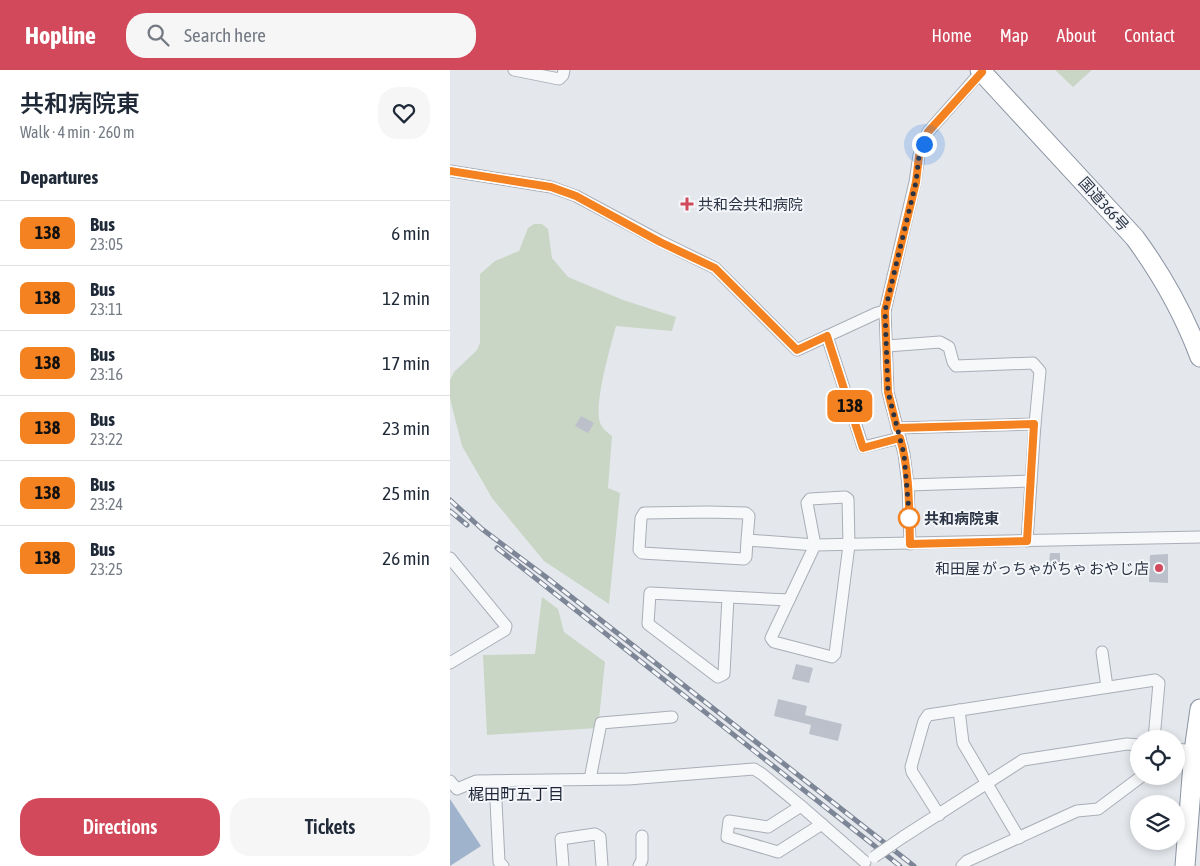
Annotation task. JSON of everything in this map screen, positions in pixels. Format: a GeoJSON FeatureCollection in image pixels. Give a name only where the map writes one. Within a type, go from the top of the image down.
{"type":"FeatureCollection","features":[{"type":"Feature","properties":{"kind":"highway","name":"国道366号"},"geometry":{"type":"LineString","coordinates":[[981,71],[1135,238],[1156,266],[1178,305],[1200,357]]}},
{"type":"Feature","properties":{"kind":"highway"},"geometry":{"type":"LineString","coordinates":[[1185,750],[1200,709]]}},
{"type":"Feature","properties":{"kind":"highway"},"geometry":{"type":"LineString","coordinates":[[1185,785],[1185,866]]}},
{"type":"Feature","properties":{"kind":"street"},"geometry":{"type":"LineString","coordinates":[[514,70],[559,79],[563,75],[564,70]]}},
{"type":"Feature","properties":{"kind":"street"},"geometry":{"type":"LineString","coordinates":[[910,544],[908,485],[904,454],[888,392],[885,311],[916,182],[919,156],[928,132],[981,71]]}},
{"type":"Feature","properties":{"kind":"street"},"geometry":{"type":"LineString","coordinates":[[450,171],[551,187],[576,196],[660,242],[715,268],[797,350],[885,311]]}},
{"type":"Feature","properties":{"kind":"street"},"geometry":{"type":"LineString","coordinates":[[827,336],[863,448],[898,433],[1034,424]]}},
{"type":"Feature","properties":{"kind":"street"},"geometry":{"type":"LineString","coordinates":[[886,346],[940,342],[949,347],[956,366],[1033,363],[1040,371],[1034,424],[1027,541]]}},
{"type":"Feature","properties":{"kind":"street"},"geometry":{"type":"LineString","coordinates":[[908,485],[1032,481]]}},
{"type":"Feature","properties":{"kind":"street"},"geometry":{"type":"LineString","coordinates":[[845,497],[848,499],[849,545],[835,654],[832,657],[774,642],[771,638],[815,545],[808,503],[810,499],[845,497]]}},
{"type":"Feature","properties":{"kind":"street"},"geometry":{"type":"LineString","coordinates":[[708,512],[746,514],[749,516],[747,540],[746,557],[744,559],[642,553],[639,550],[641,518],[644,514],[708,512]]}},
{"type":"Feature","properties":{"kind":"street"},"geometry":{"type":"LineString","coordinates":[[747,540],[815,545],[849,545],[1200,537]]}},
{"type":"Feature","properties":{"kind":"street"},"geometry":{"type":"LineString","coordinates":[[450,558],[506,626],[504,630],[450,663]]}},
{"type":"Feature","properties":{"kind":"street"},"geometry":{"type":"LineString","coordinates":[[728,597],[724,674],[718,677],[648,624],[650,592],[789,600]]}},
{"type":"Feature","properties":{"kind":"street"},"geometry":{"type":"LineString","coordinates":[[1102,652],[1107,687]]}},
{"type":"Feature","properties":{"kind":"street"},"geometry":{"type":"LineString","coordinates":[[939,815],[912,772],[924,721],[928,715],[1155,680],[1159,683],[1155,730]]}},
{"type":"Feature","properties":{"kind":"street"},"geometry":{"type":"LineString","coordinates":[[959,710],[963,743],[1020,838]]}},
{"type":"Feature","properties":{"kind":"street"},"geometry":{"type":"LineString","coordinates":[[590,779],[601,722],[672,717]]}},
{"type":"Feature","properties":{"kind":"street"},"geometry":{"type":"LineString","coordinates":[[450,781],[457,789],[476,781],[628,779],[754,769],[801,806],[865,861],[1023,760],[1130,744]]}},
{"type":"Feature","properties":{"kind":"street"},"geometry":{"type":"LineString","coordinates":[[495,781],[499,862],[503,866]]}},
{"type":"Feature","properties":{"kind":"street"},"geometry":{"type":"LineString","coordinates":[[962,866],[1077,811],[1098,809],[1130,785]]}},
{"type":"Feature","properties":{"kind":"street"},"geometry":{"type":"LineString","coordinates":[[801,806],[768,827],[728,821],[727,837],[778,852],[822,824]]}},
{"type":"Feature","properties":{"kind":"street"},"geometry":{"type":"LineString","coordinates":[[563,866],[561,840],[595,834],[600,837],[602,866]]}},
{"type":"Feature","properties":{"kind":"street"},"geometry":{"type":"LineString","coordinates":[[639,866],[642,860],[642,836]]}},
{"type":"Feature","properties":{"kind":"green space"},"geometry":{"type":"Polygon","coordinates":[[[1055,70],[1092,70],[1073,87],[1055,70]]]}},
{"type":"Feature","properties":{"kind":"green space"},"geometry":{"type":"Polygon","coordinates":[[[534,224],[542,224],[548,229],[552,258],[568,277],[623,300],[676,317],[672,331],[616,326],[607,361],[600,392],[599,417],[601,425],[612,436],[608,488],[620,493],[609,604],[544,561],[492,498],[462,446],[450,399],[450,380],[454,372],[477,350],[480,343],[480,274],[495,261],[519,251],[528,228],[534,224]]]}},
{"type":"Feature","properties":{"kind":"green space"},"geometry":{"type":"Polygon","coordinates":[[[542,597],[558,609],[564,632],[605,662],[598,728],[487,735],[483,655],[535,654],[542,597]]]}},
{"type":"Feature","properties":{"kind":"water"},"geometry":{"type":"Polygon","coordinates":[[[450,799],[481,846],[450,866],[450,799]]]}},
{"type":"Feature","properties":{"kind":"building"},"geometry":{"type":"Polygon","coordinates":[[[581,416],[594,423],[588,433],[575,426],[581,416]]]}},
{"type":"Feature","properties":{"kind":"building"},"geometry":{"type":"Polygon","coordinates":[[[1050,553],[1060,553],[1060,565],[1049,564],[1050,553]]]}},
{"type":"Feature","properties":{"kind":"building","name":"和田屋 がっちゃがちゃ おやじ店"},"geometry":{"type":"Polygon","coordinates":[[[1168,554],[1168,583],[1149,582],[1150,555],[1168,554]]]}},
{"type":"Feature","properties":{"kind":"building"},"geometry":{"type":"Polygon","coordinates":[[[796,664],[813,668],[809,683],[792,679],[796,664]]]}},
{"type":"Feature","properties":{"kind":"building"},"geometry":{"type":"Polygon","coordinates":[[[778,699],[807,706],[805,715],[842,724],[838,741],[809,734],[811,725],[774,716],[778,699]]]}},
{"type":"Feature","properties":{"kind":"railway"},"geometry":{"type":"LineString","coordinates":[[450,500],[482,529],[546,577],[914,866]]}},
{"type":"Feature","properties":{"kind":"railway"},"geometry":{"type":"LineString","coordinates":[[450,511],[467,525]]}},
{"type":"Feature","properties":{"kind":"railway"},"geometry":{"type":"LineString","coordinates":[[497,548],[900,866]]}},
{"type":"Feature","properties":{"kind":"bus line","name":"138"},"geometry":{"type":"LineString","coordinates":[[450,171],[551,187],[576,196],[660,242],[715,268],[797,350],[827,336],[863,448],[900,438],[908,485],[910,544],[1027,541],[1034,424],[897,428],[888,392],[885,311],[899,245],[916,182],[919,156],[928,132],[982,72]]}},
{"type":"Feature","properties":{"kind":"place","name":"共和会共和病院"},"geometry":{"type":"Point","coordinates":[687,204]}},
{"type":"Feature","properties":{"kind":"place","name":"共和病院東"},"geometry":{"type":"Point","coordinates":[909,518]}},
{"type":"Feature","properties":{"kind":"place","name":"和田屋 がっちゃがちゃ おやじ店"},"geometry":{"type":"Point","coordinates":[1159,568]}},
{"type":"Feature","properties":{"kind":"district","name":"梶田町五丁目"},"geometry":{"type":"Point","coordinates":[516,794]}},
{"type":"Feature","properties":{"kind":"route"},"geometry":{"type":"LineString","coordinates":[[909,518],[910,524],[904,454],[888,392],[885,311],[899,245],[916,182],[919,156],[924,144]]}}]}
